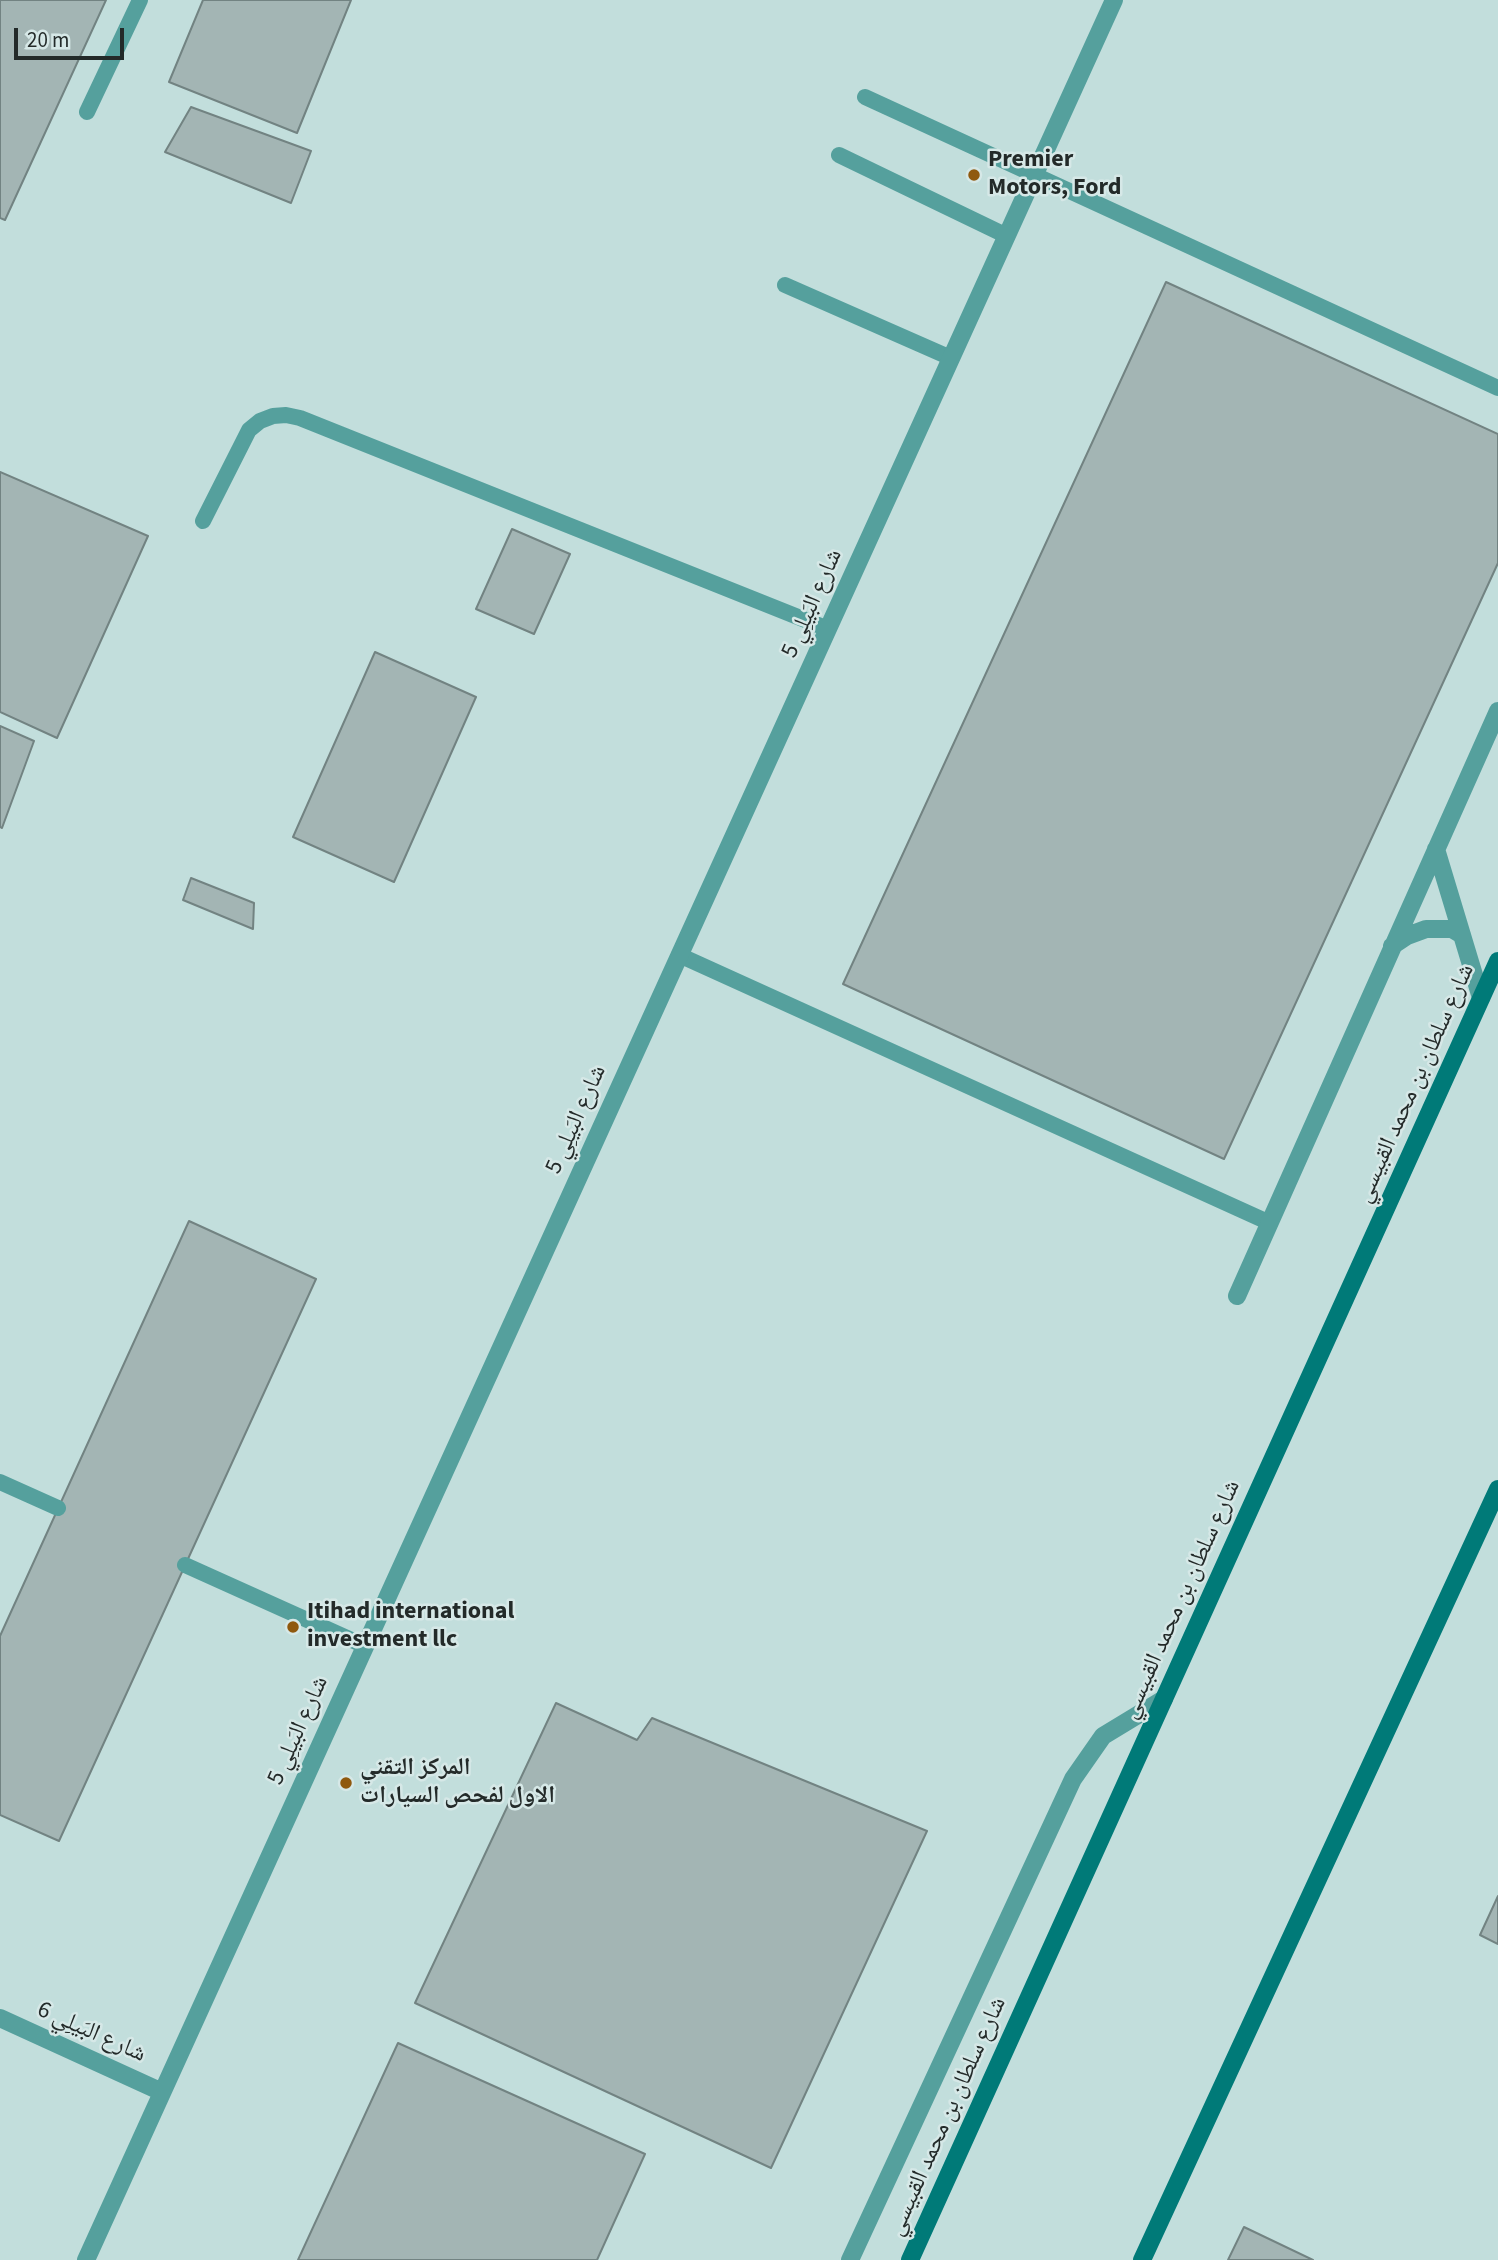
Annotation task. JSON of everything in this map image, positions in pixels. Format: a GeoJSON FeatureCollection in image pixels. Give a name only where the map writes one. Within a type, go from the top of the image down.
{"type":"FeatureCollection","features":[{"type":"Feature","properties":{"kind":"main road","name":"شارع سلطان بن محمد القبيسي"},"geometry":{"type":"LineString","coordinates":[[911,2260],[1498,961]]}},
{"type":"Feature","properties":{"kind":"main road"},"geometry":{"type":"LineString","coordinates":[[1142,2260],[1498,1489]]}},
{"type":"Feature","properties":{"kind":"street","name":"شارع البَيلِي 5"},"geometry":{"type":"LineString","coordinates":[[86,2260],[1114,0]]}},
{"type":"Feature","properties":{"kind":"street"},"geometry":{"type":"LineString","coordinates":[[1237,1296],[1498,711]]}},
{"type":"Feature","properties":{"kind":"street"},"geometry":{"type":"LineString","coordinates":[[1436,849],[1481,998]]}},
{"type":"Feature","properties":{"kind":"street"},"geometry":{"type":"LineString","coordinates":[[1392,946],[1407,936],[1426,929],[1452,929],[1462,934]]}},
{"type":"Feature","properties":{"kind":"street"},"geometry":{"type":"LineString","coordinates":[[850,2260],[1073,1779],[1103,1736],[1164,1699]]}},
{"type":"Feature","properties":{"kind":"street","name":"شارع البَيلِي 6"},"geometry":{"type":"LineString","coordinates":[[0,2018],[162,2092]]}},
{"type":"Feature","properties":{"kind":"lane"},"geometry":{"type":"LineString","coordinates":[[87,112],[140,0]]}},
{"type":"Feature","properties":{"kind":"lane"},"geometry":{"type":"LineString","coordinates":[[865,97],[1498,388]]}},
{"type":"Feature","properties":{"kind":"lane"},"geometry":{"type":"LineString","coordinates":[[839,155],[1007,236]]}},
{"type":"Feature","properties":{"kind":"lane"},"geometry":{"type":"LineString","coordinates":[[785,285],[951,358]]}},
{"type":"Feature","properties":{"kind":"lane"},"geometry":{"type":"LineString","coordinates":[[203,520],[249,430],[260,421],[286,415],[313,423],[828,629]]}},
{"type":"Feature","properties":{"kind":"lane"},"geometry":{"type":"LineString","coordinates":[[679,955],[1270,1223]]}},
{"type":"Feature","properties":{"kind":"lane"},"geometry":{"type":"LineString","coordinates":[[0,1482],[58,1508]]}},
{"type":"Feature","properties":{"kind":"lane"},"geometry":{"type":"LineString","coordinates":[[186,1565],[365,1646]]}},
{"type":"Feature","properties":{"kind":"shaded area"},"geometry":{"type":"Polygon","coordinates":[[[0,0],[1498,0],[1498,2260],[0,2260],[0,0]]]}},
{"type":"Feature","properties":{"kind":"building"},"geometry":{"type":"Polygon","coordinates":[[[0,0],[106,0],[5,220],[0,218],[0,0]]]}},
{"type":"Feature","properties":{"kind":"building"},"geometry":{"type":"Polygon","coordinates":[[[203,0],[351,0],[297,133],[169,82],[203,0]]]}},
{"type":"Feature","properties":{"kind":"building"},"geometry":{"type":"Polygon","coordinates":[[[191,107],[311,151],[291,203],[165,152],[191,107]]]}},
{"type":"Feature","properties":{"kind":"building"},"geometry":{"type":"Polygon","coordinates":[[[1166,282],[1498,434],[1498,563],[1224,1159],[843,984],[1166,282]]]}},
{"type":"Feature","properties":{"kind":"building"},"geometry":{"type":"Polygon","coordinates":[[[0,472],[148,536],[57,738],[0,712],[0,472]]]}},
{"type":"Feature","properties":{"kind":"building"},"geometry":{"type":"Polygon","coordinates":[[[512,529],[570,554],[534,634],[476,609],[512,529]]]}},
{"type":"Feature","properties":{"kind":"building"},"geometry":{"type":"Polygon","coordinates":[[[375,652],[476,697],[394,882],[293,837],[375,652]]]}},
{"type":"Feature","properties":{"kind":"building"},"geometry":{"type":"Polygon","coordinates":[[[0,726],[34,741],[2,828],[0,827],[0,726]]]}},
{"type":"Feature","properties":{"kind":"building"},"geometry":{"type":"Polygon","coordinates":[[[191,878],[254,903],[253,929],[183,900],[191,878]]]}},
{"type":"Feature","properties":{"kind":"building"},"geometry":{"type":"Polygon","coordinates":[[[189,1221],[316,1279],[59,1841],[0,1815],[0,1636],[189,1221]]]}},
{"type":"Feature","properties":{"kind":"building"},"geometry":{"type":"Polygon","coordinates":[[[556,1703],[637,1740],[652,1718],[927,1831],[771,2168],[415,2003],[556,1703]]]}},
{"type":"Feature","properties":{"kind":"building"},"geometry":{"type":"Polygon","coordinates":[[[1498,1896],[1498,1944],[1480,1935],[1498,1896]]]}},
{"type":"Feature","properties":{"kind":"building"},"geometry":{"type":"Polygon","coordinates":[[[398,2043],[645,2154],[597,2260],[298,2260],[398,2043]]]}},
{"type":"Feature","properties":{"kind":"building"},"geometry":{"type":"Polygon","coordinates":[[[1244,2227],[1313,2260],[1228,2260],[1244,2227]]]}},
{"type":"Feature","properties":{"kind":"place","name":"Premier Motors, Ford"},"geometry":{"type":"Point","coordinates":[974,175]}},
{"type":"Feature","properties":{"kind":"place","name":"Itihad international investment llc"},"geometry":{"type":"Point","coordinates":[293,1627]}},
{"type":"Feature","properties":{"kind":"place","name":"المركز التقني الاول لفحص السيارات"},"geometry":{"type":"Point","coordinates":[346,1783]}}]}
